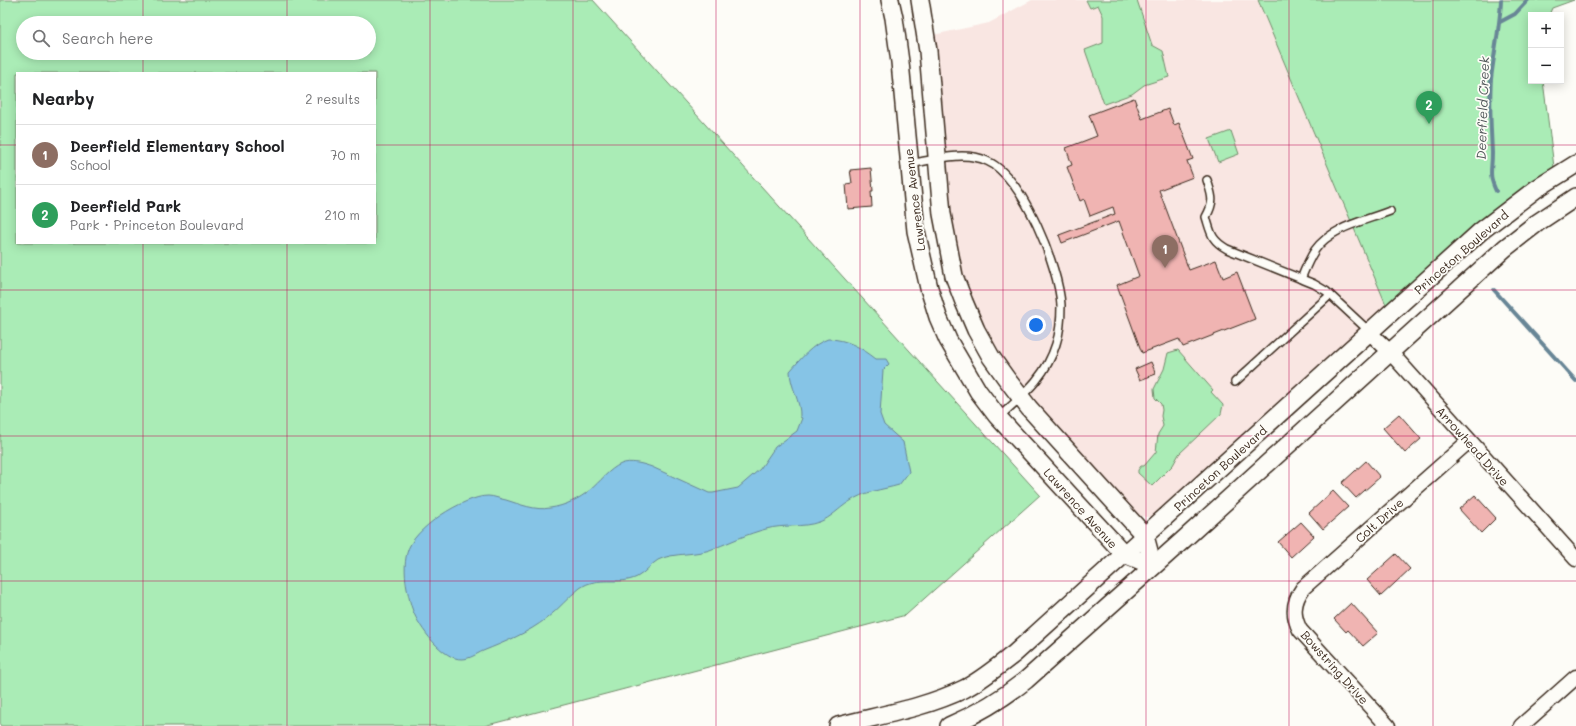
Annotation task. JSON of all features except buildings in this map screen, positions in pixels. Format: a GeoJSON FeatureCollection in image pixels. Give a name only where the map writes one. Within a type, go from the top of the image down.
{"type":"FeatureCollection","features":[{"type":"Feature","properties":{"kind":"street","name":"Lawrence Avenue"},"geometry":{"type":"LineString","coordinates":[[890,0],[900,62],[915,224],[919,250],[938,317],[948,340],[978,391],[998,417],[1124,554],[1153,566]]}},
{"type":"Feature","properties":{"kind":"street"},"geometry":{"type":"LineString","coordinates":[[920,0],[928,51],[942,214],[954,276],[976,330],[991,357],[1021,397],[1145,536],[1153,566]]}},
{"type":"Feature","properties":{"kind":"street","name":"Princeton Boulevard"},"geometry":{"type":"LineString","coordinates":[[843,725],[928,703],[965,688],[987,675],[1014,654],[1481,231],[1536,189],[1576,164]]}},
{"type":"Feature","properties":{"kind":"street"},"geometry":{"type":"LineString","coordinates":[[949,726],[989,707],[1017,688],[1505,248],[1536,223],[1576,197]]}},
{"type":"Feature","properties":{"kind":"street","name":"Arrowhead Drive"},"geometry":{"type":"LineString","coordinates":[[1370,333],[1390,352],[1576,559]]}},
{"type":"Feature","properties":{"kind":"street","name":"Colt Drive"},"geometry":{"type":"LineString","coordinates":[[1295,603],[1303,588],[1469,441]]}},
{"type":"Feature","properties":{"kind":"street","name":"Bowstring Drive"},"geometry":{"type":"LineString","coordinates":[[1295,603],[1296,620],[1300,630],[1388,726]]}},
{"type":"Feature","properties":{"kind":"street"},"geometry":{"type":"LineString","coordinates":[[1522,726],[1576,677]]}},
{"type":"Feature","properties":{"kind":"lane"},"geometry":{"type":"LineString","coordinates":[[909,164],[973,156],[988,161],[1011,181],[1022,197],[1032,215],[1054,272],[1061,304],[1061,326],[1056,345],[1046,367],[1035,383],[998,417]]}},
{"type":"Feature","properties":{"kind":"lane"},"geometry":{"type":"LineString","coordinates":[[1207,180],[1213,198],[1211,208],[1206,217],[1212,236],[1216,242],[1227,249],[1314,284],[1330,295],[1370,333]]}},
{"type":"Feature","properties":{"kind":"lane"},"geometry":{"type":"LineString","coordinates":[[1301,279],[1316,250],[1324,240],[1339,230],[1390,212]]}},
{"type":"Feature","properties":{"kind":"lane"},"geometry":{"type":"LineString","coordinates":[[1235,382],[1330,295]]}},
{"type":"Feature","properties":{"kind":"shaded area"},"geometry":{"type":"Polygon","coordinates":[[[1032,0],[1258,0],[1387,307],[1153,516],[1140,516],[1133,512],[1039,408],[1012,374],[997,352],[983,326],[964,280],[952,234],[933,35],[989,23],[1032,0]]]}},
{"type":"Feature","properties":{"kind":"green space"},"geometry":{"type":"Polygon","coordinates":[[[0,0],[593,0],[1040,495],[906,615],[484,726],[0,726],[0,0]]]}},
{"type":"Feature","properties":{"kind":"green space"},"geometry":{"type":"Polygon","coordinates":[[[1086,0],[1137,0],[1152,45],[1163,51],[1169,77],[1144,85],[1132,94],[1104,104],[1085,50],[1103,43],[1103,16],[1098,5],[1090,8],[1086,0]]]}},
{"type":"Feature","properties":{"kind":"green space"},"geometry":{"type":"Polygon","coordinates":[[[1258,0],[1574,0],[1552,8],[1550,12],[1528,12],[1528,84],[1543,84],[1554,167],[1512,197],[1387,307],[1258,0]]]}},
{"type":"Feature","properties":{"kind":"green space"},"geometry":{"type":"Polygon","coordinates":[[[1231,131],[1239,154],[1218,162],[1209,139],[1231,131]]]}},
{"type":"Feature","properties":{"kind":"green space"},"geometry":{"type":"Polygon","coordinates":[[[1178,350],[1213,390],[1211,392],[1223,405],[1221,414],[1179,454],[1173,465],[1152,486],[1138,473],[1138,470],[1141,466],[1144,466],[1156,452],[1158,434],[1163,426],[1161,404],[1155,398],[1154,389],[1164,369],[1168,353],[1178,350]]]}},
{"type":"Feature","properties":{"kind":"water"},"geometry":{"type":"Polygon","coordinates":[[[828,339],[848,342],[876,359],[886,359],[889,364],[883,370],[880,414],[884,425],[903,442],[909,472],[899,485],[861,495],[845,504],[827,518],[813,524],[766,529],[708,550],[671,556],[658,560],[640,575],[630,580],[601,581],[587,584],[580,588],[551,614],[532,628],[516,637],[468,658],[455,658],[447,654],[426,633],[416,618],[411,606],[407,589],[405,561],[411,544],[428,524],[453,508],[478,497],[495,497],[539,509],[561,506],[572,502],[586,493],[617,466],[629,462],[652,467],[709,493],[738,488],[760,469],[775,447],[797,431],[802,418],[800,417],[799,405],[790,377],[790,371],[812,348],[828,339]]]}},
{"type":"Feature","properties":{"kind":"waterway","name":"Deerfield Creek"},"geometry":{"type":"LineString","coordinates":[[1496,191],[1491,176],[1492,153],[1490,98],[1501,0]]}},
{"type":"Feature","properties":{"kind":"waterway"},"geometry":{"type":"LineString","coordinates":[[1500,22],[1515,14],[1528,0]]}},
{"type":"Feature","properties":{"kind":"waterway","name":"Deerfield Creek"},"geometry":{"type":"LineString","coordinates":[[1494,290],[1576,381]]}},
{"type":"Feature","properties":{"kind":"place","name":"Deerfield Park"},"geometry":{"type":"Point","coordinates":[1429,124]}},
{"type":"Feature","properties":{"kind":"place","name":"Deerfield Elementary School"},"geometry":{"type":"Point","coordinates":[1165,268]}}]}
